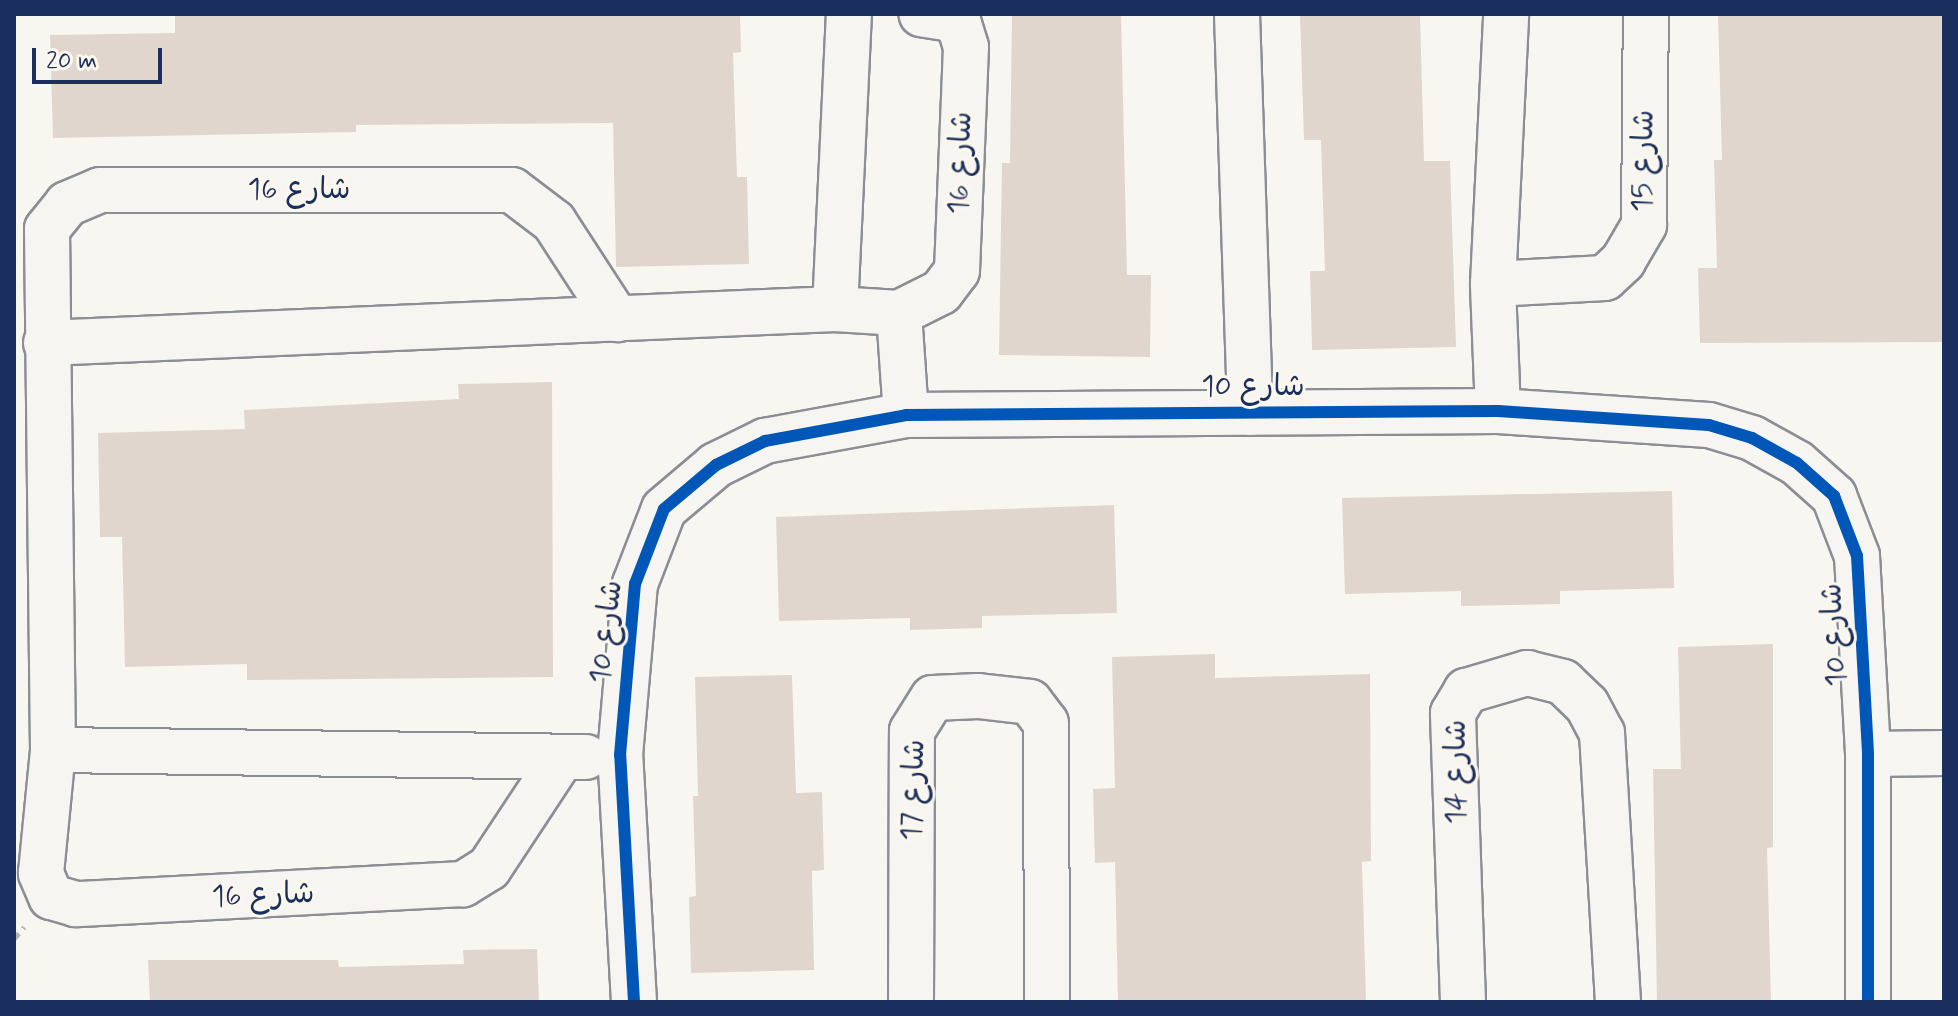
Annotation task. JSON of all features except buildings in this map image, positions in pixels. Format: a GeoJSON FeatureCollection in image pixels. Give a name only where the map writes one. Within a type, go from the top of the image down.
{"type":"FeatureCollection","features":[{"type":"Feature","properties":{"kind":"street"},"geometry":{"type":"LineString","coordinates":[[835,309],[849,14]]}},
{"type":"Feature","properties":{"kind":"street","name":"شارع 16"},"geometry":{"type":"LineString","coordinates":[[899,313],[941,292],[957,271],[966,47],[958,20],[921,14]]}},
{"type":"Feature","properties":{"kind":"street","name":"شارع 10"},"geometry":{"type":"LineString","coordinates":[[1237,14],[1250,413]]}},
{"type":"Feature","properties":{"kind":"street"},"geometry":{"type":"LineString","coordinates":[[1498,411],[1493,284],[1506,14]]}},
{"type":"Feature","properties":{"kind":"street","name":"شارع 15"},"geometry":{"type":"LineString","coordinates":[[1493,284],[1605,278],[1623,261],[1644,225],[1646,14]]}},
{"type":"Feature","properties":{"kind":"street","name":"شارع 16"},"geometry":{"type":"LineString","coordinates":[[561,759],[489,868],[463,884],[76,904],[51,897],[41,873],[53,750],[47,229],[67,204],[100,190],[512,190],[554,222],[617,319]]}},
{"type":"Feature","properties":{"kind":"street"},"geometry":{"type":"LineString","coordinates":[[46,343],[835,309],[899,313],[906,415]]}},
{"type":"Feature","properties":{"kind":"street","name":"شارع 10"},"geometry":{"type":"LineString","coordinates":[[634,1002],[620,755],[635,584],[664,509],[716,465],[765,441],[906,415],[1498,411],[1709,425],[1752,438],[1797,463],[1834,496],[1857,556],[1868,754],[1868,1002]]}},
{"type":"Feature","properties":{"kind":"street","name":"شارع 14"},"geometry":{"type":"LineString","coordinates":[[1463,1002],[1453,713],[1466,691],[1527,673],[1563,682],[1587,705],[1602,733],[1618,1002]]}},
{"type":"Feature","properties":{"kind":"street","name":"شارع 17"},"geometry":{"type":"LineString","coordinates":[[911,1002],[912,731],[933,698],[978,696],[1030,702],[1046,723],[1047,1002]]}},
{"type":"Feature","properties":{"kind":"street"},"geometry":{"type":"LineString","coordinates":[[53,750],[561,759],[620,755]]}},
{"type":"Feature","properties":{"kind":"street"},"geometry":{"type":"LineString","coordinates":[[1868,754],[1944,753]]}},
{"type":"Feature","properties":{"kind":"cycle path"},"geometry":{"type":"LineString","coordinates":[[634,1002],[620,755],[635,584],[664,509],[716,465],[765,441],[906,415],[1498,411],[1709,425],[1752,438],[1797,463],[1834,496],[1857,556],[1868,754],[1868,1002]]}}]}
